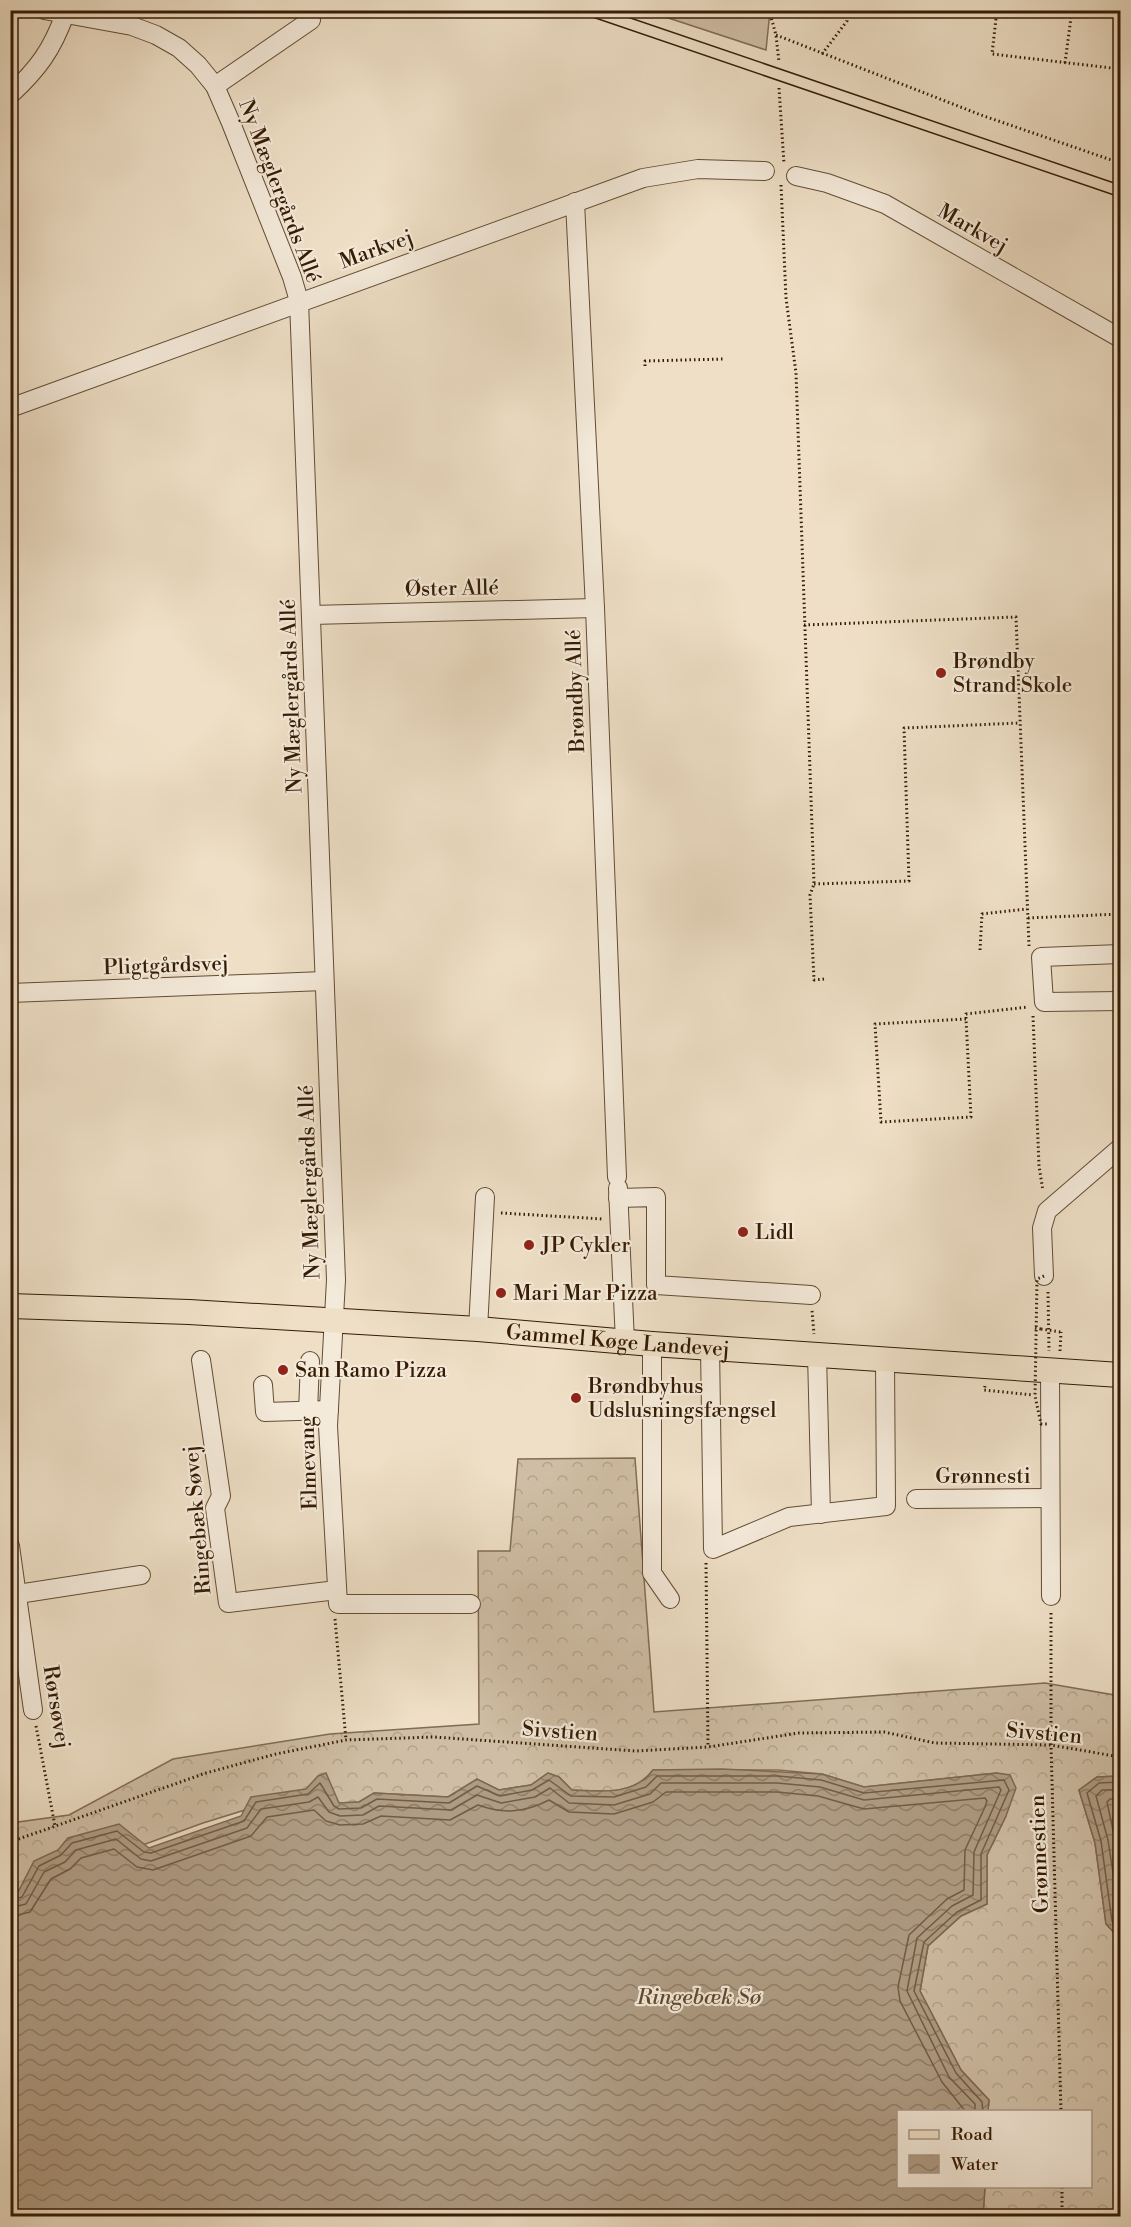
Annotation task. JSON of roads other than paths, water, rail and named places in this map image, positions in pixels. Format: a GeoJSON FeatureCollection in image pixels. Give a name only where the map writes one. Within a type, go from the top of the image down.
{"type":"FeatureCollection","features":[{"type":"Feature","properties":{"kind":"main road","name":"Gammel Køge Landevej"},"geometry":{"type":"LineString","coordinates":[[10,1306],[115,1309],[478,1329],[652,1344],[1120,1375]]}},
{"type":"Feature","properties":{"kind":"street","name":"Ny Mæglergårds Allé"},"geometry":{"type":"LineString","coordinates":[[44,10],[132,26],[156,35],[179,48],[198,65],[215,86],[288,266],[299,301],[336,1280],[333,1321]]}},
{"type":"Feature","properties":{"kind":"street"},"geometry":{"type":"LineString","coordinates":[[10,95],[36,72],[55,42],[65,14]]}},
{"type":"Feature","properties":{"kind":"street","name":"Ny Mæglergårds Allé"},"geometry":{"type":"LineString","coordinates":[[215,86],[311,20]]}},
{"type":"Feature","properties":{"kind":"street","name":"Markvej"},"geometry":{"type":"LineString","coordinates":[[10,408],[299,301],[646,177],[698,169],[781,174],[827,183],[885,204],[1120,338]]}},
{"type":"Feature","properties":{"kind":"street","name":"Brøndby Allé"},"geometry":{"type":"LineString","coordinates":[[575,202],[595,608],[625,1342]]}},
{"type":"Feature","properties":{"kind":"street","name":"Øster Allé"},"geometry":{"type":"LineString","coordinates":[[310,615],[595,608]]}},
{"type":"Feature","properties":{"kind":"street"},"geometry":{"type":"LineString","coordinates":[[1120,954],[1041,957],[1044,1002],[1120,1000]]}},
{"type":"Feature","properties":{"kind":"street","name":"Pligtgårdsvej"},"geometry":{"type":"LineString","coordinates":[[10,993],[324,981]]}},
{"type":"Feature","properties":{"kind":"street"},"geometry":{"type":"LineString","coordinates":[[1044,1276],[1042,1228],[1047,1211],[1120,1148]]}},
{"type":"Feature","properties":{"kind":"street"},"geometry":{"type":"LineString","coordinates":[[618,1188],[656,1197],[656,1285],[811,1295]]}},
{"type":"Feature","properties":{"kind":"street"},"geometry":{"type":"LineString","coordinates":[[478,1329],[485,1204]]}},
{"type":"Feature","properties":{"kind":"street","name":"Elmevang"},"geometry":{"type":"LineString","coordinates":[[333,1321],[329,1410],[338,1597]]}},
{"type":"Feature","properties":{"kind":"street"},"geometry":{"type":"LineString","coordinates":[[652,1344],[652,1573],[670,1599]]}},
{"type":"Feature","properties":{"kind":"street"},"geometry":{"type":"LineString","coordinates":[[710,1347],[713,1549],[789,1517],[886,1506],[885,1359]]}},
{"type":"Feature","properties":{"kind":"street"},"geometry":{"type":"LineString","coordinates":[[816,1354],[821,1514]]}},
{"type":"Feature","properties":{"kind":"street","name":"Ringebæk Søvej"},"geometry":{"type":"LineString","coordinates":[[201,1360],[221,1496],[215,1508],[228,1603],[338,1597]]}},
{"type":"Feature","properties":{"kind":"street"},"geometry":{"type":"LineString","coordinates":[[308,1412],[310,1361]]}},
{"type":"Feature","properties":{"kind":"street","name":"Grønnesti"},"geometry":{"type":"LineString","coordinates":[[1050,1370],[1051,1596]]}},
{"type":"Feature","properties":{"kind":"street"},"geometry":{"type":"LineString","coordinates":[[263,1385],[265,1412],[329,1410]]}},
{"type":"Feature","properties":{"kind":"street","name":"Grønnesti"},"geometry":{"type":"LineString","coordinates":[[916,1499],[1050,1498]]}},
{"type":"Feature","properties":{"kind":"street","name":"Rørsøvej"},"geometry":{"type":"LineString","coordinates":[[10,1546],[33,1710]]}},
{"type":"Feature","properties":{"kind":"street"},"geometry":{"type":"LineString","coordinates":[[18,1594],[141,1575]]}},
{"type":"Feature","properties":{"kind":"street"},"geometry":{"type":"LineString","coordinates":[[338,1597],[471,1604]]}},
{"type":"Feature","properties":{"kind":"water","name":"Ringebæk Sø"},"geometry":{"type":"Polygon","coordinates":[[[722,1769],[822,1774],[864,1787],[997,1773],[1010,1775],[1016,1788],[1006,1816],[987,1855],[987,1904],[961,1916],[928,1946],[920,1991],[961,2070],[989,2100],[988,2110],[897,2110],[897,2188],[985,2188],[983,2216],[11,2216],[11,1895],[17,1894],[34,1861],[58,1850],[68,1838],[119,1824],[149,1848],[241,1816],[251,1797],[306,1789],[318,1776],[326,1773],[339,1803],[359,1802],[374,1793],[448,1797],[477,1779],[499,1790],[531,1785],[548,1773],[559,1777],[572,1790],[616,1790],[636,1784],[653,1770],[722,1769]]]}},
{"type":"Feature","properties":{"kind":"water"},"geometry":{"type":"Polygon","coordinates":[[[1120,1776],[1120,1939],[1106,1924],[1095,1843],[1079,1790],[1097,1777],[1120,1776]]]}},
{"type":"Feature","properties":{"kind":"tram line"},"geometry":{"type":"LineString","coordinates":[[572,10],[1120,197]]}},
{"type":"Feature","properties":{"kind":"tram line"},"geometry":{"type":"LineString","coordinates":[[607,10],[1120,185]]}},
{"type":"Feature","properties":{"kind":"place","name":"Brøndby Strand Skole"},"geometry":{"type":"Point","coordinates":[941,673]}},
{"type":"Feature","properties":{"kind":"place","name":"Lidl"},"geometry":{"type":"Point","coordinates":[743,1232]}},
{"type":"Feature","properties":{"kind":"place","name":"JP Cykler"},"geometry":{"type":"Point","coordinates":[529,1245]}},
{"type":"Feature","properties":{"kind":"place","name":"Mari Mar Pizza"},"geometry":{"type":"Point","coordinates":[501,1293]}},
{"type":"Feature","properties":{"kind":"place","name":"San Ramo Pizza"},"geometry":{"type":"Point","coordinates":[283,1370]}},
{"type":"Feature","properties":{"kind":"place","name":"Brøndbyhus Udslusningsfængsel"},"geometry":{"type":"Point","coordinates":[576,1398]}}]}
